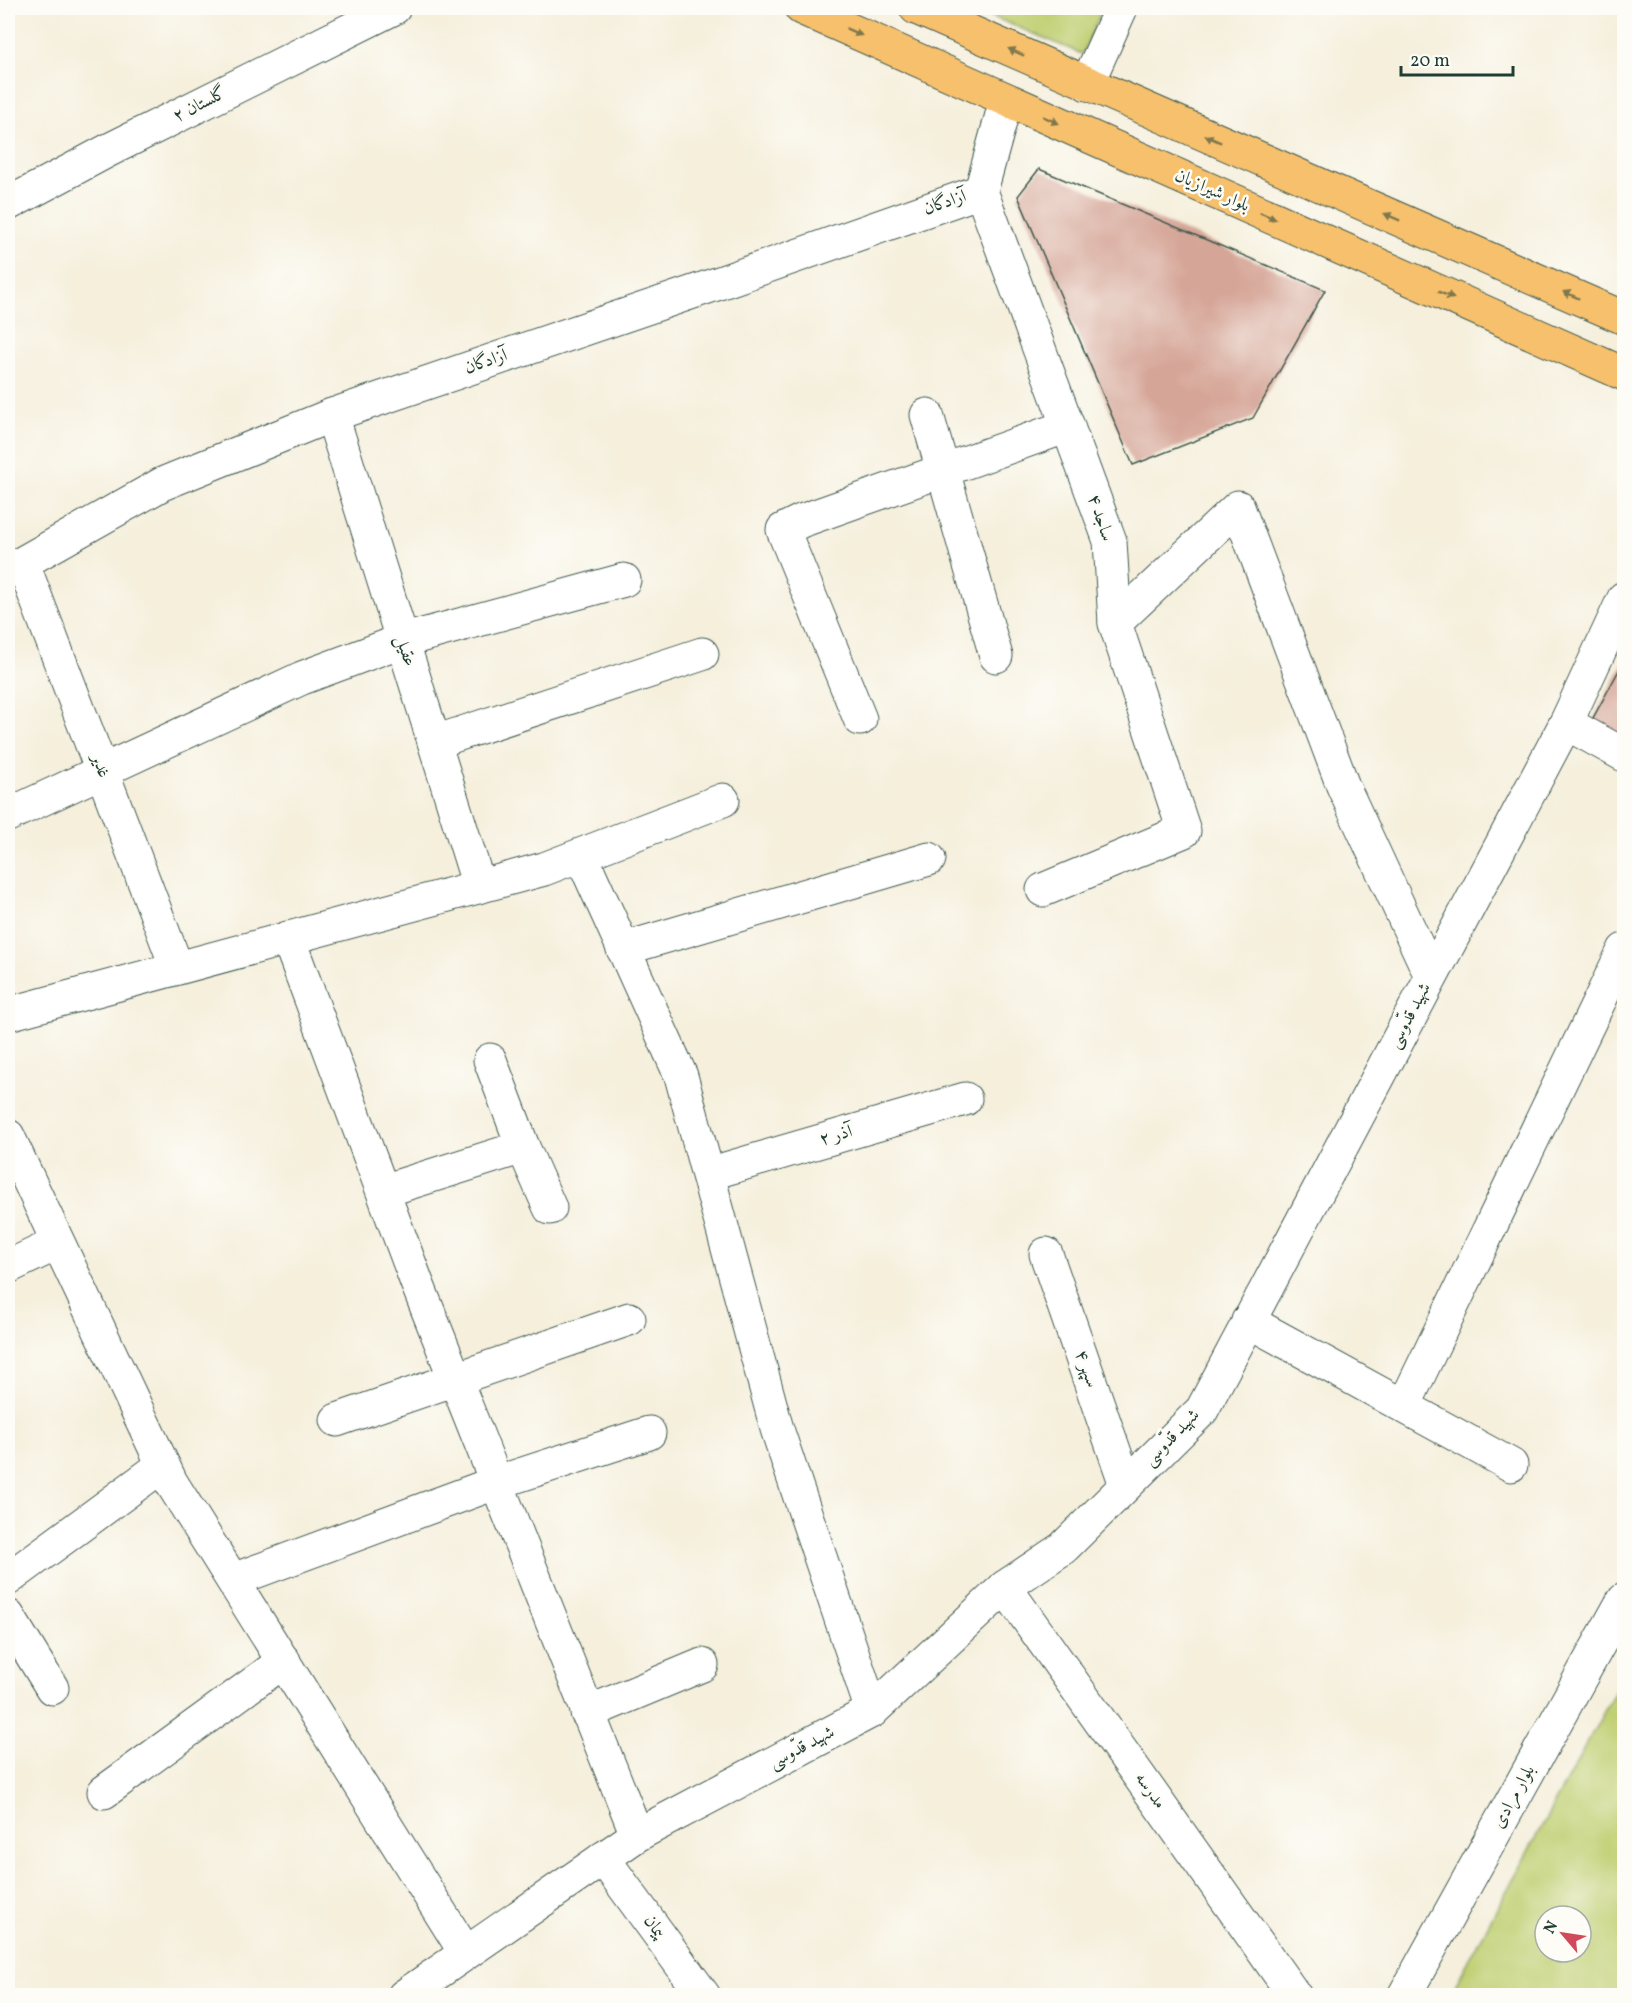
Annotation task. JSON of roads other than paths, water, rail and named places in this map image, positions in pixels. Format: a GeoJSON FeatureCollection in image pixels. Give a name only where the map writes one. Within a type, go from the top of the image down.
{"type":"FeatureCollection","features":[{"type":"Feature","properties":{"kind":"main road","name":"بلوار شیرازیان"},"geometry":{"type":"LineString","coordinates":[[801,8],[1624,374]]}},
{"type":"Feature","properties":{"kind":"main road"},"geometry":{"type":"LineString","coordinates":[[916,8],[1624,318]]}},
{"type":"Feature","properties":{"kind":"street","name":"گلستان ۲"},"geometry":{"type":"LineString","coordinates":[[8,204],[109,150],[394,8]]}},
{"type":"Feature","properties":{"kind":"street"},"geometry":{"type":"LineString","coordinates":[[1087,84],[1121,8]]}},
{"type":"Feature","properties":{"kind":"street"},"geometry":{"type":"LineString","coordinates":[[981,191],[1006,100]]}},
{"type":"Feature","properties":{"kind":"street","name":"آزادگان"},"geometry":{"type":"LineString","coordinates":[[15,568],[162,484],[332,415],[981,191]]}},
{"type":"Feature","properties":{"kind":"street","name":"ساجد ۴"},"geometry":{"type":"LineString","coordinates":[[981,191],[1110,541],[1115,623],[1184,831],[1043,890]]}},
{"type":"Feature","properties":{"kind":"street","name":"عقیل"},"geometry":{"type":"LineString","coordinates":[[332,415],[479,886]]}},
{"type":"Feature","properties":{"kind":"street"},"geometry":{"type":"LineString","coordinates":[[927,415],[996,656]]}},
{"type":"Feature","properties":{"kind":"street"},"geometry":{"type":"LineString","coordinates":[[860,719],[783,530],[1068,426]]}},
{"type":"Feature","properties":{"kind":"street"},"geometry":{"type":"LineString","coordinates":[[1115,623],[1238,507],[1343,786],[1431,976]]}},
{"type":"Feature","properties":{"kind":"street","name":"غدیر"},"geometry":{"type":"LineString","coordinates":[[15,568],[102,772],[177,968]]}},
{"type":"Feature","properties":{"kind":"street"},"geometry":{"type":"LineString","coordinates":[[8,815],[302,678],[401,641],[624,580]]}},
{"type":"Feature","properties":{"kind":"street","name":"شهید قدّوسی"},"geometry":{"type":"LineString","coordinates":[[404,1995],[637,1835],[872,1711],[1005,1587],[1063,1548],[1202,1410],[1566,723],[1624,598]]}},
{"type":"Feature","properties":{"kind":"street"},"geometry":{"type":"LineString","coordinates":[[435,742],[702,654]]}},
{"type":"Feature","properties":{"kind":"street"},"geometry":{"type":"LineString","coordinates":[[1566,723],[1624,754]]}},
{"type":"Feature","properties":{"kind":"street"},"geometry":{"type":"LineString","coordinates":[[8,1014],[544,869],[723,800]]}},
{"type":"Feature","properties":{"kind":"street"},"geometry":{"type":"LineString","coordinates":[[581,855],[681,1076],[777,1429],[872,1711]]}},
{"type":"Feature","properties":{"kind":"street"},"geometry":{"type":"LineString","coordinates":[[623,949],[928,859]]}},
{"type":"Feature","properties":{"kind":"street"},"geometry":{"type":"LineString","coordinates":[[288,938],[495,1483],[637,1835]]}},
{"type":"Feature","properties":{"kind":"street"},"geometry":{"type":"LineString","coordinates":[[1404,1407],[1624,950]]}},
{"type":"Feature","properties":{"kind":"street"},"geometry":{"type":"LineString","coordinates":[[490,1060],[523,1147],[550,1208]]}},
{"type":"Feature","properties":{"kind":"street","name":"آذر ۲"},"geometry":{"type":"LineString","coordinates":[[708,1174],[965,1099]]}},
{"type":"Feature","properties":{"kind":"street"},"geometry":{"type":"LineString","coordinates":[[8,1136],[163,1466],[465,1952]]}},
{"type":"Feature","properties":{"kind":"street"},"geometry":{"type":"LineString","coordinates":[[383,1191],[523,1147]]}},
{"type":"Feature","properties":{"kind":"street"},"geometry":{"type":"LineString","coordinates":[[8,1267],[58,1243]]}},
{"type":"Feature","properties":{"kind":"street","name":"سپهر ۴"},"geometry":{"type":"LineString","coordinates":[[1046,1254],[1126,1485]]}},
{"type":"Feature","properties":{"kind":"street"},"geometry":{"type":"LineString","coordinates":[[337,1420],[629,1319]]}},
{"type":"Feature","properties":{"kind":"street"},"geometry":{"type":"LineString","coordinates":[[1248,1322],[1511,1465]]}},
{"type":"Feature","properties":{"kind":"street"},"geometry":{"type":"LineString","coordinates":[[232,1580],[495,1483],[650,1433]]}},
{"type":"Feature","properties":{"kind":"street"},"geometry":{"type":"LineString","coordinates":[[8,1579],[163,1466]]}},
{"type":"Feature","properties":{"kind":"street","name":"مدرسه"},"geometry":{"type":"LineString","coordinates":[[1005,1587],[1295,1995]]}},
{"type":"Feature","properties":{"kind":"street","name":"بلوار مرادی"},"geometry":{"type":"LineString","coordinates":[[1404,1995],[1624,1599]]}},
{"type":"Feature","properties":{"kind":"street"},"geometry":{"type":"LineString","coordinates":[[8,1616],[52,1688]]}},
{"type":"Feature","properties":{"kind":"street"},"geometry":{"type":"LineString","coordinates":[[104,1792],[284,1661]]}},
{"type":"Feature","properties":{"kind":"street"},"geometry":{"type":"LineString","coordinates":[[587,1713],[702,1665]]}},
{"type":"Feature","properties":{"kind":"street","name":"پیمان"},"geometry":{"type":"LineString","coordinates":[[603,1858],[704,1995]]}}]}
